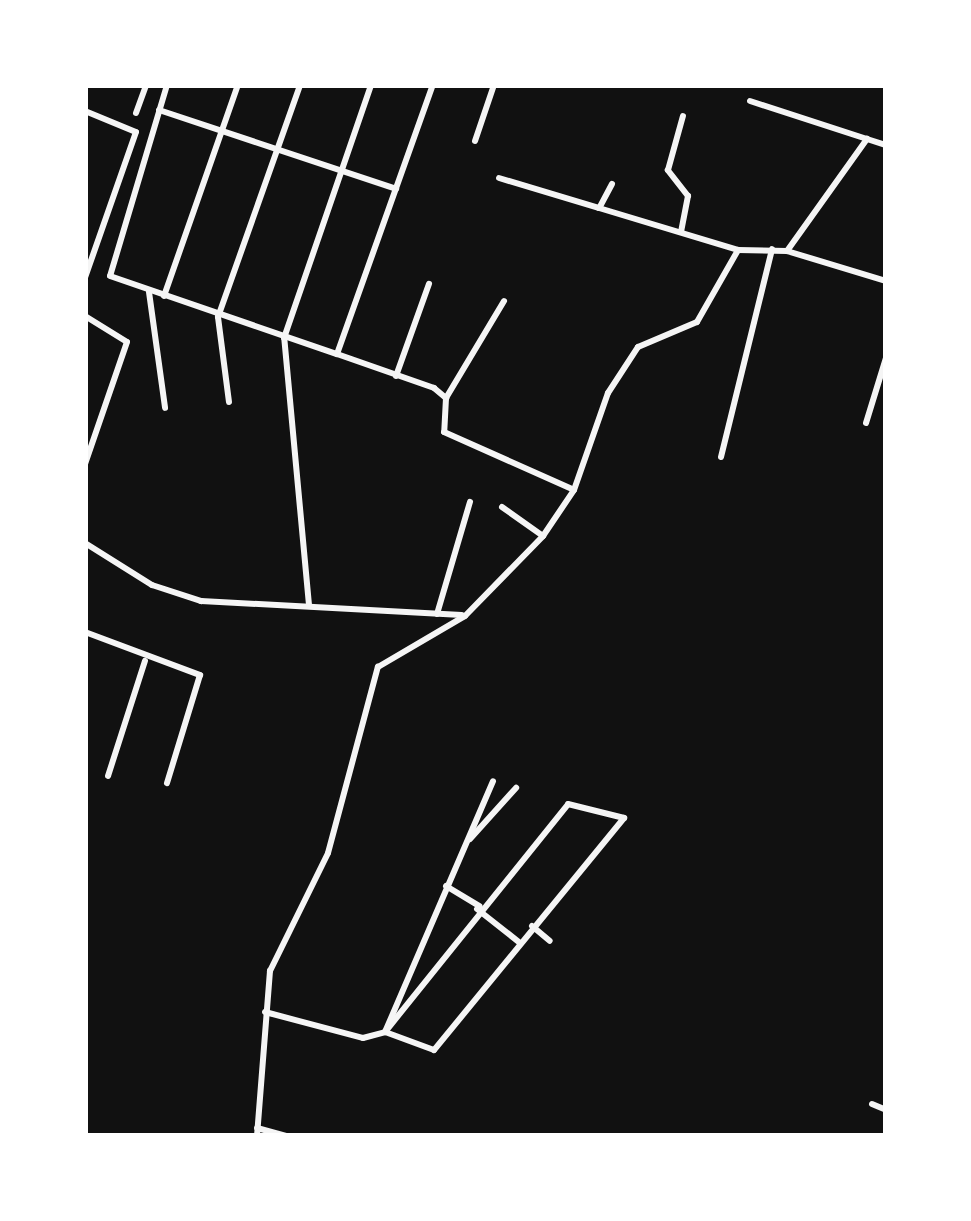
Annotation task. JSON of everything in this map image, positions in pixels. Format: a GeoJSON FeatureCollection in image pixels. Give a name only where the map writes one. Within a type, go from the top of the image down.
{"type":"FeatureCollection","features":[{"type":"Feature","properties":{"kind":"street"},"geometry":{"type":"LineString","coordinates":[[136,113],[146,85]]}},
{"type":"Feature","properties":{"kind":"street"},"geometry":{"type":"LineString","coordinates":[[167,85],[109,272],[149,292],[337,354],[446,398]]}},
{"type":"Feature","properties":{"kind":"street"},"geometry":{"type":"LineString","coordinates":[[164,297],[238,85]]}},
{"type":"Feature","properties":{"kind":"street"},"geometry":{"type":"LineString","coordinates":[[229,402],[218,317],[300,85]]}},
{"type":"Feature","properties":{"kind":"street"},"geometry":{"type":"LineString","coordinates":[[309,605],[284,338],[338,169],[371,85]]}},
{"type":"Feature","properties":{"kind":"street"},"geometry":{"type":"LineString","coordinates":[[337,354],[433,85]]}},
{"type":"Feature","properties":{"kind":"street"},"geometry":{"type":"LineString","coordinates":[[475,141],[494,85]]}},
{"type":"Feature","properties":{"kind":"street"},"geometry":{"type":"LineString","coordinates":[[750,101],[886,146]]}},
{"type":"Feature","properties":{"kind":"street"},"geometry":{"type":"LineString","coordinates":[[159,110],[396,189]]}},
{"type":"Feature","properties":{"kind":"street"},"geometry":{"type":"LineString","coordinates":[[85,111],[136,132],[85,278]]}},
{"type":"Feature","properties":{"kind":"street"},"geometry":{"type":"LineString","coordinates":[[681,232],[688,196],[668,170],[684,116]]}},
{"type":"Feature","properties":{"kind":"street"},"geometry":{"type":"LineString","coordinates":[[787,251],[868,139]]}},
{"type":"Feature","properties":{"kind":"street"},"geometry":{"type":"LineString","coordinates":[[498,178],[738,250],[787,251],[886,282]]}},
{"type":"Feature","properties":{"kind":"street"},"geometry":{"type":"LineString","coordinates":[[600,208],[612,184]]}},
{"type":"Feature","properties":{"kind":"street"},"geometry":{"type":"LineString","coordinates":[[721,457],[772,248]]}},
{"type":"Feature","properties":{"kind":"street"},"geometry":{"type":"LineString","coordinates":[[287,1136],[257,1132],[265,1012],[276,956],[328,853],[372,678],[396,653],[465,616],[543,536],[574,490],[626,360],[701,317],[738,250]]}},
{"type":"Feature","properties":{"kind":"street"},"geometry":{"type":"LineString","coordinates":[[396,376],[430,284]]}},
{"type":"Feature","properties":{"kind":"street"},"geometry":{"type":"LineString","coordinates":[[149,292],[166,408]]}},
{"type":"Feature","properties":{"kind":"street"},"geometry":{"type":"LineString","coordinates":[[504,301],[446,398],[444,432],[574,490]]}},
{"type":"Feature","properties":{"kind":"street"},"geometry":{"type":"LineString","coordinates":[[85,316],[127,342],[85,464]]}},
{"type":"Feature","properties":{"kind":"street"},"geometry":{"type":"LineString","coordinates":[[866,423],[886,358]]}},
{"type":"Feature","properties":{"kind":"street"},"geometry":{"type":"LineString","coordinates":[[437,614],[470,502]]}},
{"type":"Feature","properties":{"kind":"street"},"geometry":{"type":"LineString","coordinates":[[502,507],[543,536]]}},
{"type":"Feature","properties":{"kind":"street"},"geometry":{"type":"LineString","coordinates":[[85,543],[182,596],[266,611],[309,605],[465,616]]}},
{"type":"Feature","properties":{"kind":"street"},"geometry":{"type":"LineString","coordinates":[[85,650],[87,635],[145,661],[200,677],[166,783]]}},
{"type":"Feature","properties":{"kind":"street"},"geometry":{"type":"LineString","coordinates":[[108,776],[145,661]]}},
{"type":"Feature","properties":{"kind":"street"},"geometry":{"type":"LineString","coordinates":[[385,1032],[494,781]]}},
{"type":"Feature","properties":{"kind":"street"},"geometry":{"type":"LineString","coordinates":[[465,844],[516,788]]}},
{"type":"Feature","properties":{"kind":"street"},"geometry":{"type":"LineString","coordinates":[[265,1012],[363,1038],[385,1032],[434,1050],[624,818],[568,804],[478,907],[385,1032]]}},
{"type":"Feature","properties":{"kind":"street"},"geometry":{"type":"LineString","coordinates":[[446,886],[519,942]]}},
{"type":"Feature","properties":{"kind":"street"},"geometry":{"type":"LineString","coordinates":[[532,926],[550,941]]}},
{"type":"Feature","properties":{"kind":"street"},"geometry":{"type":"LineString","coordinates":[[872,1104],[886,1110]]}}]}
